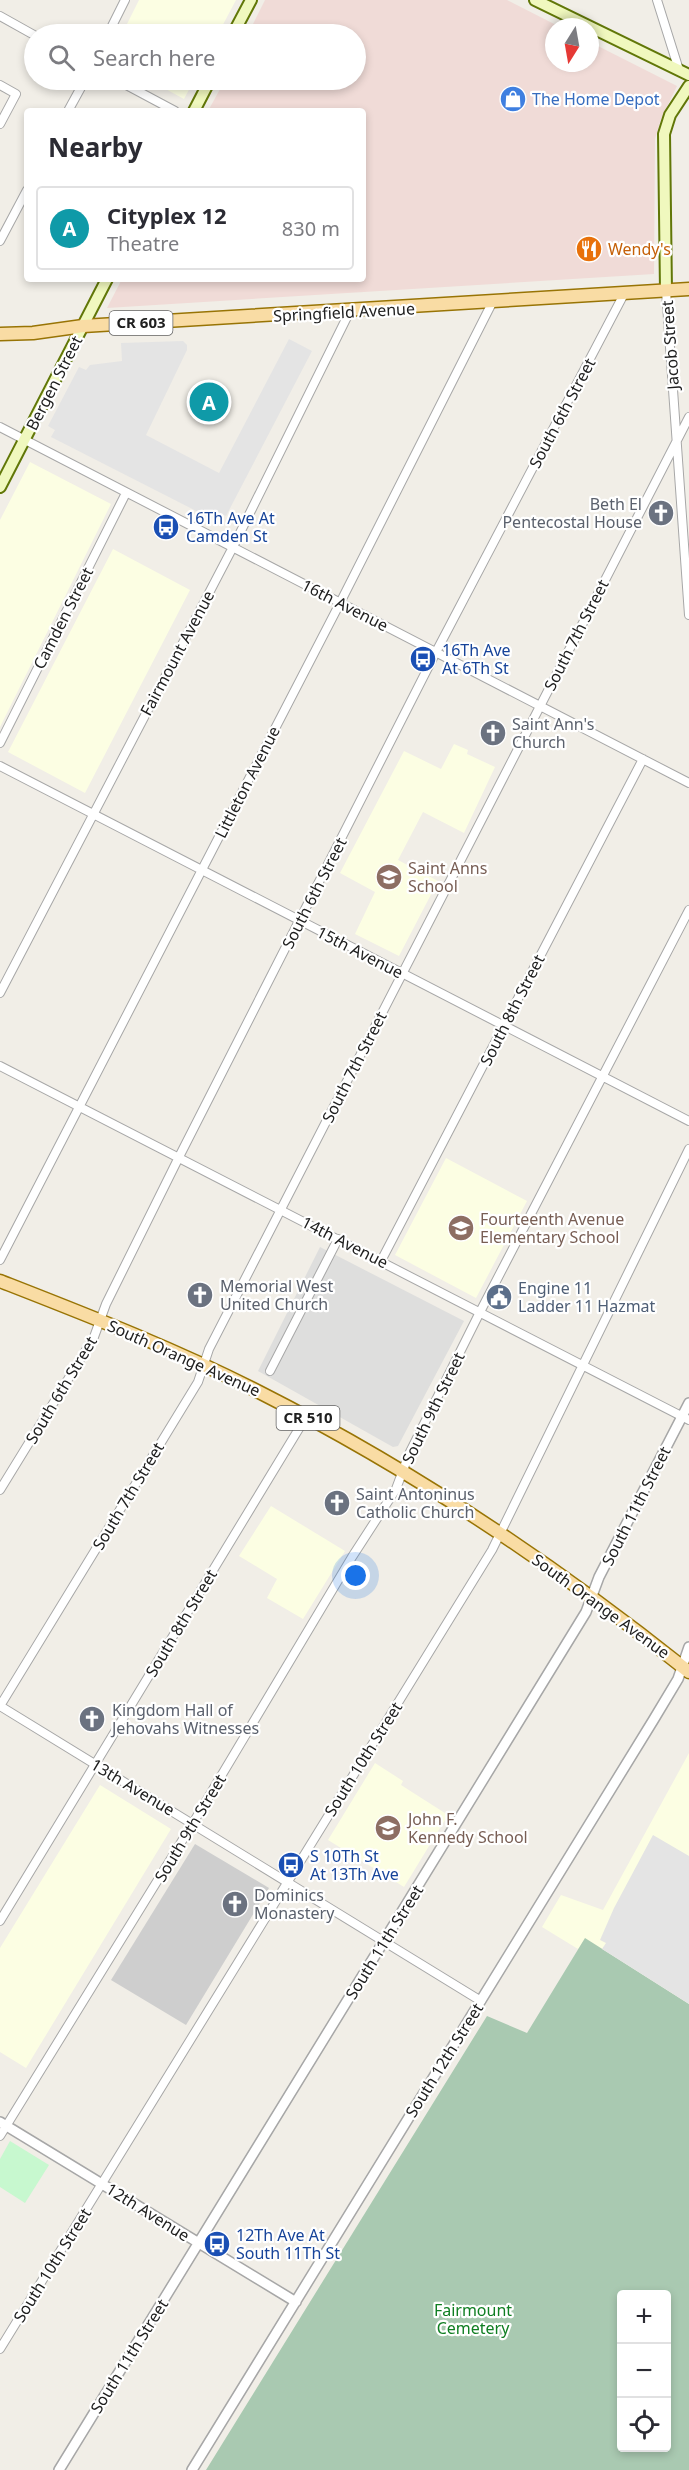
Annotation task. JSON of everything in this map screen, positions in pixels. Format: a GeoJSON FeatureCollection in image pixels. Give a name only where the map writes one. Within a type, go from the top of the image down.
{"type":"FeatureCollection","features":[{"type":"Feature","properties":{"kind":"main road"},"geometry":{"type":"LineString","coordinates":[[238,24],[251,0]]}},
{"type":"Feature","properties":{"kind":"main road"},"geometry":{"type":"LineString","coordinates":[[535,0],[554,5],[689,75]]}},
{"type":"Feature","properties":{"kind":"main road"},"geometry":{"type":"LineString","coordinates":[[666,291],[664,134],[670,115],[689,86]]}},
{"type":"Feature","properties":{"kind":"main road"},"geometry":{"type":"LineString","coordinates":[[196,108],[205,90]]}},
{"type":"Feature","properties":{"kind":"main road","name":"Bergen Street"},"geometry":{"type":"LineString","coordinates":[[0,487],[105,282]]}},
{"type":"Feature","properties":{"kind":"main road","name":"Springfield Avenue"},"geometry":{"type":"LineString","coordinates":[[0,334],[33,333],[83,326],[689,290]]}},
{"type":"Feature","properties":{"kind":"main road","name":"South Orange Avenue"},"geometry":{"type":"LineString","coordinates":[[0,1281],[204,1365],[306,1416],[403,1472],[500,1533],[593,1597],[686,1669]]}},
{"type":"Feature","properties":{"kind":"street"},"geometry":{"type":"LineString","coordinates":[[113,24],[125,0]]}},
{"type":"Feature","properties":{"kind":"street"},"geometry":{"type":"LineString","coordinates":[[657,0],[678,70]]}},
{"type":"Feature","properties":{"kind":"street"},"geometry":{"type":"LineString","coordinates":[[0,16],[24,29]]}},
{"type":"Feature","properties":{"kind":"street"},"geometry":{"type":"LineString","coordinates":[[0,85],[16,94],[0,124]]}},
{"type":"Feature","properties":{"kind":"street"},"geometry":{"type":"LineString","coordinates":[[70,108],[80,90]]}},
{"type":"Feature","properties":{"kind":"street"},"geometry":{"type":"LineString","coordinates":[[136,90],[169,108]]}},
{"type":"Feature","properties":{"kind":"street"},"geometry":{"type":"LineString","coordinates":[[0,242],[24,196]]}},
{"type":"Feature","properties":{"kind":"street","name":"Jacob Street"},"geometry":{"type":"LineString","coordinates":[[666,291],[689,615]]}},
{"type":"Feature","properties":{"kind":"street","name":"South 6th Street"},"geometry":{"type":"LineString","coordinates":[[0,1490],[94,1337],[106,1304],[179,1157],[436,652],[624,294]]}},
{"type":"Feature","properties":{"kind":"street","name":"Littleton Avenue"},"geometry":{"type":"LineString","coordinates":[[0,1260],[340,603],[492,303]]}},
{"type":"Feature","properties":{"kind":"street","name":"Fairmount Avenue"},"geometry":{"type":"LineString","coordinates":[[0,993],[232,547],[350,311]]}},
{"type":"Feature","properties":{"kind":"street","name":"South 7th Street"},"geometry":{"type":"LineString","coordinates":[[0,1706],[198,1382],[209,1349],[689,417]]}},
{"type":"Feature","properties":{"kind":"street","name":"16th Avenue"},"geometry":{"type":"LineString","coordinates":[[0,427],[689,783]]}},
{"type":"Feature","properties":{"kind":"street","name":"Camden Street"},"geometry":{"type":"LineString","coordinates":[[0,743],[126,493]]}},
{"type":"Feature","properties":{"kind":"street","name":"South 8th Street"},"geometry":{"type":"LineString","coordinates":[[381,1261],[643,759]]}},
{"type":"Feature","properties":{"kind":"street","name":"15th Avenue"},"geometry":{"type":"LineString","coordinates":[[0,766],[689,1121]]}},
{"type":"Feature","properties":{"kind":"street","name":"South 9th Street"},"geometry":{"type":"LineString","coordinates":[[0,2136],[3,2124],[193,1823],[352,1557],[396,1489],[409,1454],[480,1312],[689,910]]}},
{"type":"Feature","properties":{"kind":"street","name":"14th Avenue"},"geometry":{"type":"LineString","coordinates":[[0,1066],[686,1418]]}},
{"type":"Feature","properties":{"kind":"street","name":"South 10th Street"},"geometry":{"type":"LineString","coordinates":[[0,2349],[492,1550],[689,1149]]}},
{"type":"Feature","properties":{"kind":"street"},"geometry":{"type":"LineString","coordinates":[[270,1371],[338,1239]]}},
{"type":"Feature","properties":{"kind":"street","name":"South 11th Street"},"geometry":{"type":"LineString","coordinates":[[58,2470],[586,1612],[599,1577],[686,1418],[689,1403]]}},
{"type":"Feature","properties":{"kind":"street","name":"South 8th Street"},"geometry":{"type":"LineString","coordinates":[[0,1921],[306,1416]]}},
{"type":"Feature","properties":{"kind":"street","name":"South 12th Street"},"geometry":{"type":"LineString","coordinates":[[192,2470],[686,1669],[689,1647]]}},
{"type":"Feature","properties":{"kind":"street","name":"13th Avenue"},"geometry":{"type":"LineString","coordinates":[[0,1706],[481,2001]]}},
{"type":"Feature","properties":{"kind":"street","name":"12th Avenue"},"geometry":{"type":"LineString","coordinates":[[3,2124],[296,2302]]}},
{"type":"Feature","properties":{"kind":"shaded area"},"geometry":{"type":"Polygon","coordinates":[[[139,0],[236,0],[223,24],[127,24],[139,0]]]}},
{"type":"Feature","properties":{"kind":"shaded area"},"geometry":{"type":"Polygon","coordinates":[[[265,0],[507,0],[545,19],[545,72],[599,72],[599,47],[677,86],[661,119],[655,139],[654,274],[107,308],[120,282],[366,282],[366,108],[210,108],[220,90],[366,90],[366,24],[253,24],[265,0]]]}},
{"type":"Feature","properties":{"kind":"shaded area"},"geometry":{"type":"Polygon","coordinates":[[[167,90],[189,90],[184,99],[167,90]]]}},
{"type":"Feature","properties":{"kind":"shaded area"},"geometry":{"type":"Polygon","coordinates":[[[289,339],[312,351],[226,516],[216,511],[212,519],[51,437],[55,430],[48,426],[79,367],[86,370],[90,365],[122,361],[121,343],[183,341],[187,345],[187,350],[146,435],[219,473],[289,339]]]}},
{"type":"Feature","properties":{"kind":"shaded area"},"geometry":{"type":"Polygon","coordinates":[[[30,462],[111,504],[0,727],[0,520],[30,462]]]}},
{"type":"Feature","properties":{"kind":"shaded area"},"geometry":{"type":"Polygon","coordinates":[[[113,549],[190,590],[85,793],[8,752],[113,549]]]}},
{"type":"Feature","properties":{"kind":"shaded area"},"geometry":{"type":"Polygon","coordinates":[[[454,744],[468,750],[467,754],[495,767],[464,833],[423,812],[398,860],[438,881],[399,956],[355,934],[375,892],[340,873],[404,751],[441,769],[454,744]]]}},
{"type":"Feature","properties":{"kind":"shaded area","name":"Fourteenth Avenue Elementary School"},"geometry":{"type":"Polygon","coordinates":[[[446,1158],[527,1201],[476,1298],[395,1255],[446,1158]]]}},
{"type":"Feature","properties":{"kind":"shaded area"},"geometry":{"type":"Polygon","coordinates":[[[320,1247],[464,1321],[398,1446],[393,1447],[258,1371],[320,1247]]]}},
{"type":"Feature","properties":{"kind":"shaded area"},"geometry":{"type":"Polygon","coordinates":[[[271,1506],[345,1551],[303,1619],[267,1598],[277,1579],[239,1556],[271,1506]]]}},
{"type":"Feature","properties":{"kind":"shaded area"},"geometry":{"type":"Polygon","coordinates":[[[689,1753],[689,2004],[585,1939],[578,1949],[542,1927],[561,1895],[603,1910],[689,1753]]]}},
{"type":"Feature","properties":{"kind":"shaded area","name":"John F. Kennedy School"},"geometry":{"type":"Polygon","coordinates":[[[375,1763],[403,1781],[401,1785],[448,1815],[404,1887],[328,1840],[375,1763]]]}},
{"type":"Feature","properties":{"kind":"shaded area"},"geometry":{"type":"Polygon","coordinates":[[[100,1785],[171,1829],[26,2068],[0,2052],[0,1948],[100,1785]]]}},
{"type":"Feature","properties":{"kind":"shaded area"},"geometry":{"type":"Polygon","coordinates":[[[653,1835],[689,1856],[689,2004],[602,1949],[606,1943],[600,1940],[614,1908],[653,1835]]]}},
{"type":"Feature","properties":{"kind":"shaded area"},"geometry":{"type":"Polygon","coordinates":[[[195,1844],[269,1888],[186,2025],[111,1980],[195,1844]]]}},
{"type":"Feature","properties":{"kind":"green space","name":"Fairmount Cemetery"},"geometry":{"type":"Polygon","coordinates":[[[585,1938],[689,2004],[689,2470],[206,2470],[487,2016],[527,2033],[585,1938]]]}},
{"type":"Feature","properties":{"kind":"green space"},"geometry":{"type":"Polygon","coordinates":[[[10,2141],[49,2165],[25,2203],[0,2187],[0,2159],[10,2141]]]}},
{"type":"Feature","properties":{"kind":"place","name":"The Home Depot"},"geometry":{"type":"Point","coordinates":[513,99]}},
{"type":"Feature","properties":{"kind":"place","name":"Wendy's"},"geometry":{"type":"Point","coordinates":[589,249]}},
{"type":"Feature","properties":{"kind":"place","name":"Cityplex 12"},"geometry":{"type":"Point","coordinates":[209,402]}},
{"type":"Feature","properties":{"kind":"place","name":"Beth El Pentecostal House"},"geometry":{"type":"Point","coordinates":[661,513]}},
{"type":"Feature","properties":{"kind":"place","name":"16Th Ave At Camden St"},"geometry":{"type":"Point","coordinates":[166,527]}},
{"type":"Feature","properties":{"kind":"place","name":"16Th Ave At 6Th St"},"geometry":{"type":"Point","coordinates":[423,659]}},
{"type":"Feature","properties":{"kind":"place","name":"Saint Ann's Church"},"geometry":{"type":"Point","coordinates":[493,733]}},
{"type":"Feature","properties":{"kind":"place","name":"Saint Anns School"},"geometry":{"type":"Point","coordinates":[389,877]}},
{"type":"Feature","properties":{"kind":"place","name":"Fourteenth Avenue Elementary School"},"geometry":{"type":"Point","coordinates":[461,1228]}},
{"type":"Feature","properties":{"kind":"place","name":"Memorial West United Church"},"geometry":{"type":"Point","coordinates":[200,1295]}},
{"type":"Feature","properties":{"kind":"place","name":"Engine 11 Ladder 11 Hazmat"},"geometry":{"type":"Point","coordinates":[499,1297]}},
{"type":"Feature","properties":{"kind":"place","name":"Saint Antoninus Catholic Church"},"geometry":{"type":"Point","coordinates":[337,1503]}},
{"type":"Feature","properties":{"kind":"place","name":"Kingdom Hall of Jehovahs Witnesses"},"geometry":{"type":"Point","coordinates":[92,1719]}},
{"type":"Feature","properties":{"kind":"place","name":"John F. Kennedy School"},"geometry":{"type":"Point","coordinates":[388,1828]}},
{"type":"Feature","properties":{"kind":"place","name":"S 10Th St At 13Th Ave"},"geometry":{"type":"Point","coordinates":[291,1865]}},
{"type":"Feature","properties":{"kind":"place","name":"Dominics Monastery"},"geometry":{"type":"Point","coordinates":[235,1904]}},
{"type":"Feature","properties":{"kind":"place","name":"12Th Ave At South 11Th St"},"geometry":{"type":"Point","coordinates":[217,2244]}}]}
